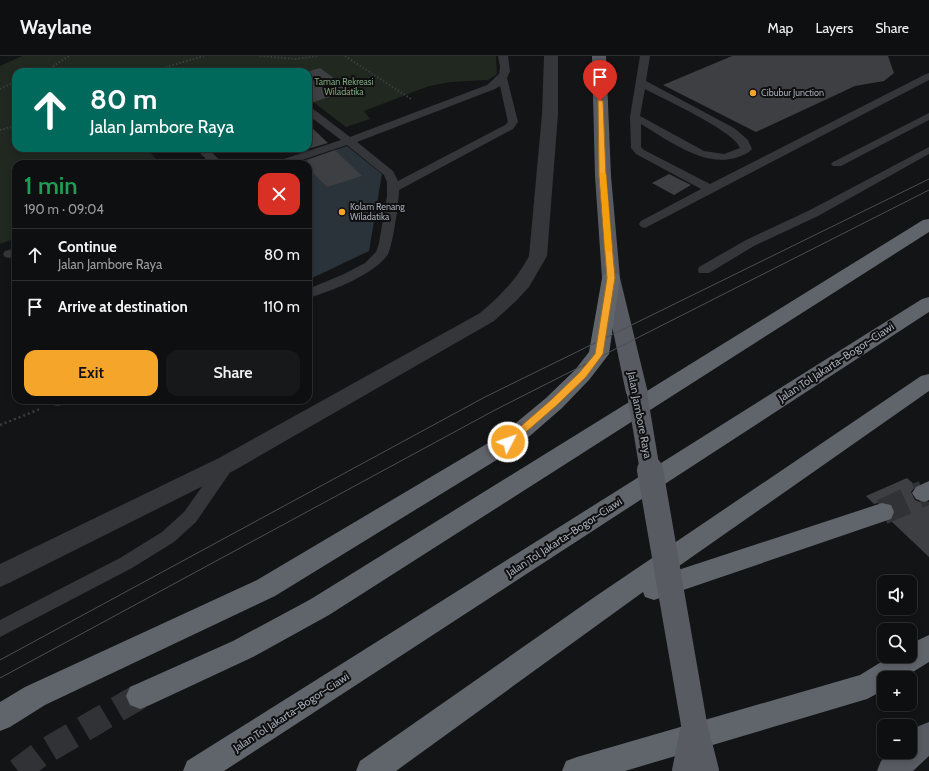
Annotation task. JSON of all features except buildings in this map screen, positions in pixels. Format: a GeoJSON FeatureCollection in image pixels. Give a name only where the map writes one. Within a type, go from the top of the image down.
{"type":"FeatureCollection","features":[{"type":"Feature","properties":{"kind":"highway","name":"Jalan Jambore Raya"},"geometry":{"type":"LineString","coordinates":[[599,56],[603,176],[611,278],[637,393],[694,724],[706,771]]}},
{"type":"Feature","properties":{"kind":"highway"},"geometry":{"type":"LineString","coordinates":[[140,696],[243,649],[320,607],[929,224]]}},
{"type":"Feature","properties":{"kind":"highway"},"geometry":{"type":"LineString","coordinates":[[0,718],[35,696],[266,588],[508,442],[566,392],[599,354],[611,278]]}},
{"type":"Feature","properties":{"kind":"highway","name":"Jalan Tol Jakarta–Bogor–Ciawi"},"geometry":{"type":"LineString","coordinates":[[198,771],[929,303]]}},
{"type":"Feature","properties":{"kind":"highway"},"geometry":{"type":"LineString","coordinates":[[371,771],[605,604],[929,381]]}},
{"type":"Feature","properties":{"kind":"highway"},"geometry":{"type":"LineString","coordinates":[[605,604],[882,512]]}},
{"type":"Feature","properties":{"kind":"highway"},"geometry":{"type":"LineString","coordinates":[[577,771],[867,686],[929,647]]}},
{"type":"Feature","properties":{"kind":"highway"},"geometry":{"type":"LineString","coordinates":[[685,771],[694,724]]}},
{"type":"Feature","properties":{"kind":"highway"},"geometry":{"type":"LineString","coordinates":[[892,771],[929,736]]}},
{"type":"Feature","properties":{"kind":"street"},"geometry":{"type":"LineString","coordinates":[[0,576],[227,464],[487,318],[514,293],[530,273],[538,256],[550,114],[551,56]]}},
{"type":"Feature","properties":{"kind":"lane"},"geometry":{"type":"LineString","coordinates":[[394,188],[509,127],[513,122],[502,79],[504,75],[503,56]]}},
{"type":"Feature","properties":{"kind":"lane"},"geometry":{"type":"LineString","coordinates":[[647,57],[640,82],[635,117],[636,148],[640,152],[710,189]]}},
{"type":"Feature","properties":{"kind":"lane"},"geometry":{"type":"LineString","coordinates":[[645,224],[929,76]]}},
{"type":"Feature","properties":{"kind":"lane"},"geometry":{"type":"LineString","coordinates":[[292,160],[349,142],[491,87],[502,79]]}},
{"type":"Feature","properties":{"kind":"lane"},"geometry":{"type":"LineString","coordinates":[[635,117],[700,153],[724,158],[736,155],[746,149],[744,142],[730,130],[640,82]]}},
{"type":"Feature","properties":{"kind":"lane"},"geometry":{"type":"LineString","coordinates":[[312,113],[389,173],[393,180],[394,188],[382,252],[378,258],[365,269],[312,292]]}},
{"type":"Feature","properties":{"kind":"lane"},"geometry":{"type":"LineString","coordinates":[[837,164],[929,116]]}},
{"type":"Feature","properties":{"kind":"lane"},"geometry":{"type":"LineString","coordinates":[[704,270],[750,243],[814,213],[929,150]]}},
{"type":"Feature","properties":{"kind":"lane"},"geometry":{"type":"LineString","coordinates":[[204,152],[214,160]]}},
{"type":"Feature","properties":{"kind":"lane"},"geometry":{"type":"LineString","coordinates":[[0,629],[126,563],[168,537],[190,517],[227,464]]}},
{"type":"Feature","properties":{"kind":"path"},"geometry":{"type":"LineString","coordinates":[[50,68],[68,56]]}},
{"type":"Feature","properties":{"kind":"path"},"geometry":{"type":"LineString","coordinates":[[162,68],[203,56]]}},
{"type":"Feature","properties":{"kind":"path"},"geometry":{"type":"LineString","coordinates":[[260,56],[281,59],[319,56]]}},
{"type":"Feature","properties":{"kind":"path"},"geometry":{"type":"LineString","coordinates":[[345,56],[429,111]]}},
{"type":"Feature","properties":{"kind":"path"},"geometry":{"type":"LineString","coordinates":[[0,89],[12,84]]}},
{"type":"Feature","properties":{"kind":"path"},"geometry":{"type":"LineString","coordinates":[[0,130],[12,127]]}},
{"type":"Feature","properties":{"kind":"path"},"geometry":{"type":"LineString","coordinates":[[0,425],[52,404]]}},
{"type":"Feature","properties":{"kind":"green space","name":"Taman Rekreasi Wiladatika"},"geometry":{"type":"Polygon","coordinates":[[[22,56],[496,56],[497,74],[488,80],[451,82],[429,86],[364,111],[370,119],[346,127],[312,101],[312,68],[12,68],[12,152],[150,152],[157,160],[12,160],[12,240],[0,244],[0,66],[22,56]]]}},
{"type":"Feature","properties":{"kind":"shaded area","name":"Kolam Renang Wiladatika"},"geometry":{"type":"Polygon","coordinates":[[[347,146],[382,174],[369,251],[312,278],[312,160],[305,160],[347,146]]]}},
{"type":"Feature","properties":{"kind":"tunnel"},"geometry":{"type":"LineString","coordinates":[[882,512],[924,493]]}},
{"type":"Feature","properties":{"kind":"tunnel"},"geometry":{"type":"LineString","coordinates":[[18,771],[39,755],[140,696]]}},
{"type":"Feature","properties":{"kind":"tram line"},"geometry":{"type":"LineString","coordinates":[[0,660],[485,397],[929,179]]}},
{"type":"Feature","properties":{"kind":"tram line"},"geometry":{"type":"LineString","coordinates":[[0,678],[495,410],[929,190]]}},
{"type":"Feature","properties":{"kind":"slow traffic"},"geometry":{"type":"LineString","coordinates":[[603,174],[609,250]]}},
{"type":"Feature","properties":{"kind":"place","name":"Cibubur Junction"},"geometry":{"type":"Point","coordinates":[753,93]}},
{"type":"Feature","properties":{"kind":"place","name":"Kolam Renang Wiladatika"},"geometry":{"type":"Point","coordinates":[342,212]}},
{"type":"Feature","properties":{"kind":"route"},"geometry":{"type":"LineString","coordinates":[[508,442],[554,403],[582,375],[599,354],[611,278],[603,176],[600,101]]}}]}
